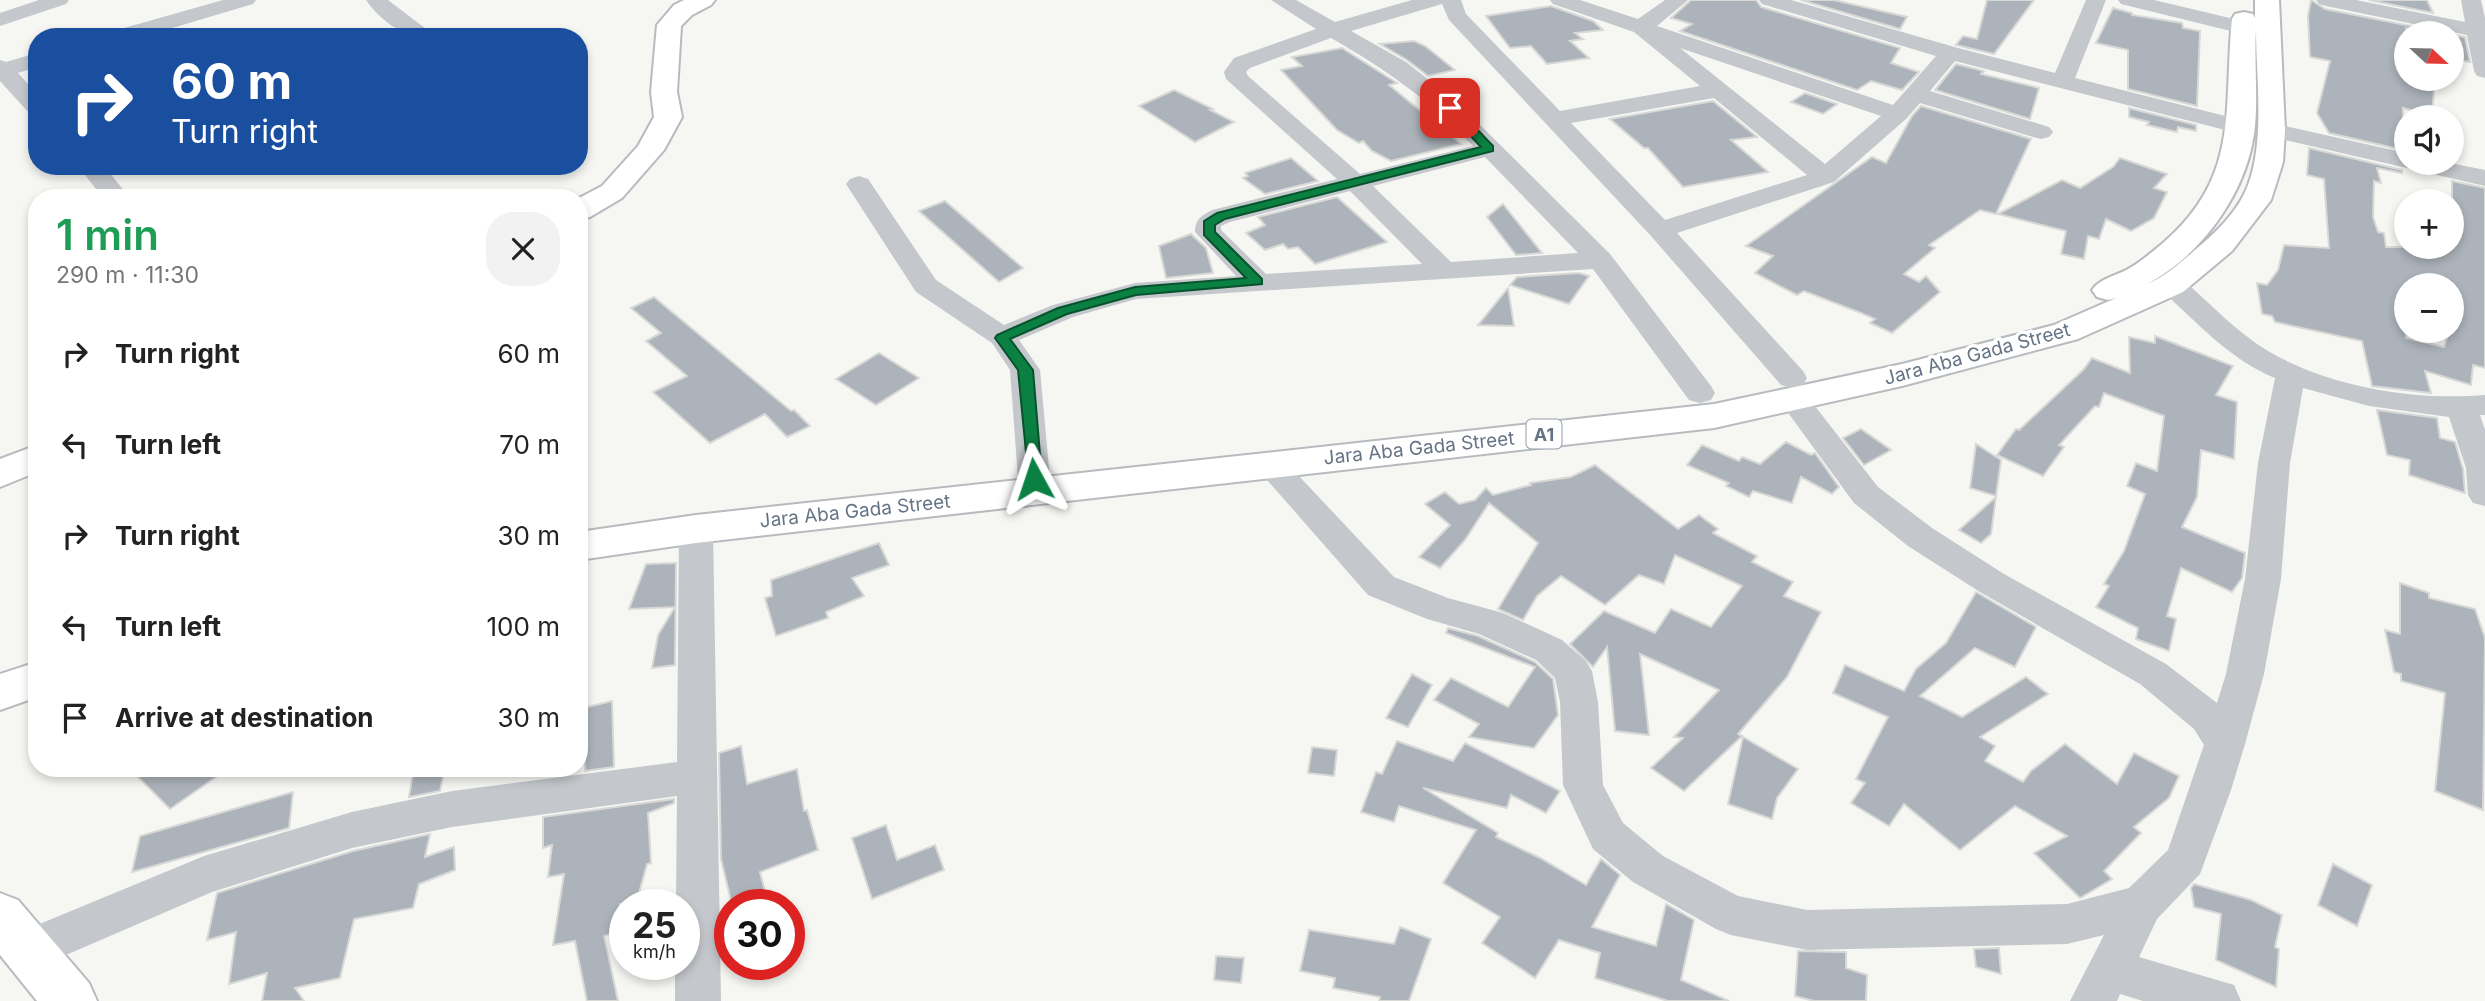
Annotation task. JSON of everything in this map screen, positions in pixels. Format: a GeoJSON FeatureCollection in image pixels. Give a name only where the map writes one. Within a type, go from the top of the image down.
{"type":"FeatureCollection","features":[{"type":"Feature","properties":{"kind":"main road"},"geometry":{"type":"LineString","coordinates":[[588,206],[612,192],[650,150],[668,117],[664,92],[669,25],[683,10],[703,0]]}},
{"type":"Feature","properties":{"kind":"main road","name":"Jara Aba Gada Street"},"geometry":{"type":"LineString","coordinates":[[588,545],[696,529],[1714,416],[1863,365],[2060,312],[2142,274],[2187,237],[2221,193],[2236,160],[2256,129],[2267,0]]}},
{"type":"Feature","properties":{"kind":"main road","name":"Jara Aba Gada Street"},"geometry":{"type":"LineString","coordinates":[[588,529],[701,510],[1034,479],[1700,393],[1793,388],[1902,375],[2066,332],[2172,285],[2221,244],[2256,200],[2269,162],[2256,129],[2244,14]]}},
{"type":"Feature","properties":{"kind":"main road"},"geometry":{"type":"LineString","coordinates":[[0,474],[28,461]]}},
{"type":"Feature","properties":{"kind":"main road"},"geometry":{"type":"LineString","coordinates":[[0,692],[28,682]]}},
{"type":"Feature","properties":{"kind":"main road"},"geometry":{"type":"LineString","coordinates":[[0,713],[28,703]]}},
{"type":"Feature","properties":{"kind":"main road"},"geometry":{"type":"LineString","coordinates":[[14,933],[70,1001]]}},
{"type":"Feature","properties":{"kind":"street"},"geometry":{"type":"LineString","coordinates":[[0,20],[59,0]]}},
{"type":"Feature","properties":{"kind":"street"},"geometry":{"type":"LineString","coordinates":[[149,28],[246,0]]}},
{"type":"Feature","properties":{"kind":"street"},"geometry":{"type":"LineString","coordinates":[[376,0],[393,16],[412,28]]}},
{"type":"Feature","properties":{"kind":"street"},"geometry":{"type":"LineString","coordinates":[[1281,0],[1398,67],[1450,108],[1600,260],[1700,393]]}},
{"type":"Feature","properties":{"kind":"street"},"geometry":{"type":"LineString","coordinates":[[1434,0],[1332,30],[1242,63],[1235,72],[1237,79],[1357,184],[1443,269]]}},
{"type":"Feature","properties":{"kind":"street"},"geometry":{"type":"LineString","coordinates":[[1451,0],[1456,16],[1660,230],[1793,388],[1866,495],[1920,537],[1992,583],[2153,674],[2208,718],[2225,744]]}},
{"type":"Feature","properties":{"kind":"street"},"geometry":{"type":"LineString","coordinates":[[1560,0],[1898,114]]}},
{"type":"Feature","properties":{"kind":"street"},"geometry":{"type":"LineString","coordinates":[[1641,27],[1678,0]]}},
{"type":"Feature","properties":{"kind":"street"},"geometry":{"type":"LineString","coordinates":[[1769,0],[1950,53],[2062,82],[2256,129],[2394,158]]}},
{"type":"Feature","properties":{"kind":"street"},"geometry":{"type":"LineString","coordinates":[[2062,82],[2096,0]]}},
{"type":"Feature","properties":{"kind":"street"},"geometry":{"type":"LineString","coordinates":[[2128,0],[2244,14]]}},
{"type":"Feature","properties":{"kind":"street"},"geometry":{"type":"LineString","coordinates":[[2326,0],[2477,31]]}},
{"type":"Feature","properties":{"kind":"street"},"geometry":{"type":"LineString","coordinates":[[2471,0],[2485,67]]}},
{"type":"Feature","properties":{"kind":"street"},"geometry":{"type":"LineString","coordinates":[[1641,27],[1825,177]]}},
{"type":"Feature","properties":{"kind":"street"},"geometry":{"type":"LineString","coordinates":[[1660,230],[1825,177],[1898,114],[1950,53]]}},
{"type":"Feature","properties":{"kind":"street"},"geometry":{"type":"LineString","coordinates":[[28,62],[1,68],[28,98]]}},
{"type":"Feature","properties":{"kind":"street"},"geometry":{"type":"LineString","coordinates":[[1554,119],[1718,90]]}},
{"type":"Feature","properties":{"kind":"street"},"geometry":{"type":"LineString","coordinates":[[1916,94],[2041,132]]}},
{"type":"Feature","properties":{"kind":"street"},"geometry":{"type":"LineString","coordinates":[[1257,281],[1208,232],[1208,223],[1221,216],[1489,149]]}},
{"type":"Feature","properties":{"kind":"street"},"geometry":{"type":"LineString","coordinates":[[2464,173],[2485,178]]}},
{"type":"Feature","properties":{"kind":"street"},"geometry":{"type":"LineString","coordinates":[[98,175],[109,189]]}},
{"type":"Feature","properties":{"kind":"street"},"geometry":{"type":"LineString","coordinates":[[859,184],[926,286],[1002,338],[1026,370],[1034,479]]}},
{"type":"Feature","properties":{"kind":"street"},"geometry":{"type":"LineString","coordinates":[[1002,338],[1063,311],[1135,291],[1600,260]]}},
{"type":"Feature","properties":{"kind":"street"},"geometry":{"type":"LineString","coordinates":[[2172,285],[2256,357],[2290,376],[2399,402],[2474,407],[2485,495]]}},
{"type":"Feature","properties":{"kind":"street"},"geometry":{"type":"LineString","coordinates":[[2218,1001],[2101,986],[2142,905],[2185,861],[2211,790],[2245,674],[2263,579],[2274,463],[2290,376]]}},
{"type":"Feature","properties":{"kind":"street"},"geometry":{"type":"LineString","coordinates":[[1270,465],[1381,586],[1490,623],[1549,650],[1573,671],[1579,702],[1583,785],[1608,836],[1648,869],[1731,915],[1807,930],[2026,925],[2067,924],[2142,905]]}},
{"type":"Feature","properties":{"kind":"street"},"geometry":{"type":"LineString","coordinates":[[696,529],[698,1001]]}},
{"type":"Feature","properties":{"kind":"street"},"geometry":{"type":"LineString","coordinates":[[14,933],[352,830],[452,809],[698,776]]}},
{"type":"Feature","properties":{"kind":"building"},"geometry":{"type":"Polygon","coordinates":[[[1691,0],[1756,0],[1761,7],[1900,48],[1891,63],[1919,72],[1902,90],[1871,81],[1857,90],[1680,31],[1692,24],[1671,18],[1691,0]]]}},
{"type":"Feature","properties":{"kind":"building"},"geometry":{"type":"Polygon","coordinates":[[[1801,0],[1834,0],[1907,17],[1900,29],[1801,0]]]}},
{"type":"Feature","properties":{"kind":"building"},"geometry":{"type":"Polygon","coordinates":[[[1987,0],[2034,0],[1994,54],[1956,45],[1963,36],[1977,39],[1987,0]]]}},
{"type":"Feature","properties":{"kind":"building"},"geometry":{"type":"Polygon","coordinates":[[[2311,0],[2325,9],[2394,23],[2394,91],[2434,91],[2433,105],[2394,105],[2394,148],[2329,133],[2317,113],[2330,61],[2310,57],[2308,16],[2311,0]]]}},
{"type":"Feature","properties":{"kind":"building"},"geometry":{"type":"Polygon","coordinates":[[[2369,0],[2427,0],[2433,13],[2369,0]]]}},
{"type":"Feature","properties":{"kind":"building"},"geometry":{"type":"Polygon","coordinates":[[[1551,6],[1593,21],[1603,30],[1575,33],[1583,39],[1570,41],[1589,58],[1547,64],[1531,46],[1510,48],[1486,16],[1551,6]]]}},
{"type":"Feature","properties":{"kind":"building"},"geometry":{"type":"Polygon","coordinates":[[[2113,8],[2132,15],[2182,23],[2183,28],[2200,31],[2197,106],[2128,89],[2128,50],[2096,43],[2113,8]]]}},
{"type":"Feature","properties":{"kind":"building"},"geometry":{"type":"Polygon","coordinates":[[[2464,37],[2465,37],[2470,62],[2464,61],[2464,37]]]}},
{"type":"Feature","properties":{"kind":"building"},"geometry":{"type":"Polygon","coordinates":[[[1414,41],[1425,46],[1455,70],[1428,76],[1380,44],[1414,41]]]}},
{"type":"Feature","properties":{"kind":"building"},"geometry":{"type":"Polygon","coordinates":[[[1342,48],[1397,83],[1389,85],[1461,144],[1391,161],[1372,151],[1363,141],[1359,143],[1337,130],[1281,70],[1302,66],[1292,57],[1342,48]]]}},
{"type":"Feature","properties":{"kind":"building"},"geometry":{"type":"Polygon","coordinates":[[[1956,64],[1984,71],[1981,74],[2039,88],[2030,119],[1935,90],[1956,64]]]}},
{"type":"Feature","properties":{"kind":"building"},"geometry":{"type":"Polygon","coordinates":[[[1174,90],[1234,122],[1195,142],[1139,106],[1174,90]]]}},
{"type":"Feature","properties":{"kind":"building"},"geometry":{"type":"Polygon","coordinates":[[[1805,93],[1837,104],[1823,114],[1791,102],[1805,93]]]}},
{"type":"Feature","properties":{"kind":"building"},"geometry":{"type":"Polygon","coordinates":[[[1713,101],[1757,137],[1731,140],[1768,172],[1683,187],[1648,148],[1644,148],[1610,119],[1713,101]]]}},
{"type":"Feature","properties":{"kind":"building"},"geometry":{"type":"Polygon","coordinates":[[[1921,106],[2031,139],[1996,214],[1980,210],[1929,245],[1935,248],[1904,274],[1919,282],[1926,276],[1940,292],[1892,333],[1870,323],[1875,319],[1804,291],[1797,295],[1755,273],[1773,256],[1746,246],[1872,157],[1886,163],[1912,116],[1921,106]]]}},
{"type":"Feature","properties":{"kind":"building"},"geometry":{"type":"Polygon","coordinates":[[[2129,108],[2196,125],[2196,131],[2178,127],[2177,132],[2147,125],[2149,122],[2129,117],[2129,108]]]}},
{"type":"Feature","properties":{"kind":"building"},"geometry":{"type":"Polygon","coordinates":[[[2309,148],[2394,168],[2394,171],[2377,168],[2381,183],[2374,181],[2373,217],[2378,232],[2384,233],[2386,247],[2394,247],[2394,259],[2464,259],[2464,189],[2452,189],[2452,181],[2485,188],[2485,368],[2473,365],[2471,385],[2425,371],[2431,393],[2372,386],[2362,341],[2275,322],[2272,316],[2262,314],[2257,283],[2267,285],[2278,270],[2284,245],[2329,248],[2324,179],[2307,175],[2309,148]]]}},
{"type":"Feature","properties":{"kind":"building"},"geometry":{"type":"Polygon","coordinates":[[[1291,158],[1318,181],[1265,194],[1243,178],[1248,176],[1245,173],[1291,158]]]}},
{"type":"Feature","properties":{"kind":"building"},"geometry":{"type":"Polygon","coordinates":[[[2120,158],[2167,174],[2154,188],[2167,192],[2154,218],[2131,231],[2106,219],[2099,239],[2088,236],[2084,259],[2061,254],[2066,231],[1998,214],[2062,180],[2080,188],[2113,167],[2120,158]]]}},
{"type":"Feature","properties":{"kind":"building"},"geometry":{"type":"Polygon","coordinates":[[[1337,197],[1387,242],[1315,264],[1298,247],[1288,249],[1283,244],[1265,250],[1246,233],[1265,225],[1258,217],[1337,197]]]}},
{"type":"Feature","properties":{"kind":"building"},"geometry":{"type":"Polygon","coordinates":[[[945,201],[1023,268],[999,282],[919,211],[945,201]]]}},
{"type":"Feature","properties":{"kind":"building"},"geometry":{"type":"Polygon","coordinates":[[[1503,204],[1542,253],[1516,255],[1487,217],[1503,204]]]}},
{"type":"Feature","properties":{"kind":"building"},"geometry":{"type":"Polygon","coordinates":[[[1191,234],[1206,248],[1213,273],[1166,278],[1159,246],[1191,234]]]}},
{"type":"Feature","properties":{"kind":"building"},"geometry":{"type":"Polygon","coordinates":[[[1579,273],[1589,276],[1569,304],[1510,285],[1517,277],[1579,273]]]}},
{"type":"Feature","properties":{"kind":"building"},"geometry":{"type":"Polygon","coordinates":[[[1508,288],[1514,326],[1478,325],[1508,288]]]}},
{"type":"Feature","properties":{"kind":"building"},"geometry":{"type":"Polygon","coordinates":[[[654,297],[791,411],[794,410],[810,426],[787,437],[765,414],[710,443],[653,392],[687,376],[646,341],[661,333],[631,308],[654,297]]]}},
{"type":"Feature","properties":{"kind":"building"},"geometry":{"type":"Polygon","coordinates":[[[2155,336],[2233,366],[2216,395],[2237,402],[2234,459],[2201,450],[2197,497],[2182,527],[2245,553],[2242,578],[2232,592],[2181,568],[2167,616],[2176,619],[2169,651],[2136,639],[2138,628],[2096,607],[2109,586],[2104,584],[2124,551],[2145,494],[2127,486],[2136,463],[2157,471],[2164,416],[2104,393],[2099,407],[2095,406],[2059,445],[2064,447],[2043,476],[1997,455],[2016,429],[2019,430],[2084,369],[2092,358],[2130,373],[2129,337],[2155,343],[2155,336]]]}},
{"type":"Feature","properties":{"kind":"building"},"geometry":{"type":"Polygon","coordinates":[[[879,353],[919,378],[876,405],[836,379],[879,353]]]}},
{"type":"Feature","properties":{"kind":"building"},"geometry":{"type":"Polygon","coordinates":[[[2377,410],[2437,418],[2440,438],[2455,442],[2463,469],[2465,493],[2409,475],[2410,460],[2387,455],[2377,410]]]}},
{"type":"Feature","properties":{"kind":"building"},"geometry":{"type":"Polygon","coordinates":[[[1861,429],[1891,450],[1864,465],[1843,438],[1861,429]]]}},
{"type":"Feature","properties":{"kind":"building"},"geometry":{"type":"Polygon","coordinates":[[[1786,442],[1811,455],[1815,453],[1839,487],[1832,494],[1801,477],[1792,503],[1753,491],[1749,497],[1726,486],[1729,483],[1687,465],[1702,445],[1739,461],[1742,457],[1760,464],[1786,442]]]}},
{"type":"Feature","properties":{"kind":"building"},"geometry":{"type":"Polygon","coordinates":[[[1976,444],[2001,460],[1996,496],[1970,488],[1976,444]]]}},
{"type":"Feature","properties":{"kind":"building"},"geometry":{"type":"Polygon","coordinates":[[[1595,465],[1678,529],[1699,515],[1718,529],[1713,533],[1757,556],[1752,562],[1793,582],[1784,596],[1821,612],[1787,677],[1738,734],[1742,736],[1684,791],[1651,768],[1683,738],[1674,737],[1719,690],[1640,654],[1649,735],[1615,731],[1607,647],[1593,667],[1570,644],[1604,611],[1655,633],[1671,609],[1711,627],[1742,586],[1675,555],[1664,584],[1639,575],[1605,605],[1561,576],[1537,596],[1523,620],[1498,609],[1538,543],[1489,503],[1465,540],[1440,568],[1419,557],[1450,525],[1425,504],[1445,492],[1459,504],[1475,500],[1486,488],[1493,495],[1531,485],[1530,483],[1571,477],[1595,465]]]}},
{"type":"Feature","properties":{"kind":"building"},"geometry":{"type":"Polygon","coordinates":[[[1996,497],[1991,534],[1981,543],[1959,530],[1996,497]]]}},
{"type":"Feature","properties":{"kind":"building"},"geometry":{"type":"Polygon","coordinates":[[[879,543],[889,565],[852,578],[864,596],[826,612],[828,618],[776,636],[765,598],[772,596],[771,580],[879,543]]]}},
{"type":"Feature","properties":{"kind":"building"},"geometry":{"type":"Polygon","coordinates":[[[676,563],[675,665],[652,668],[658,635],[675,607],[629,609],[646,564],[676,563]]]}},
{"type":"Feature","properties":{"kind":"building"},"geometry":{"type":"Polygon","coordinates":[[[2400,583],[2429,593],[2429,598],[2475,609],[2485,638],[2483,810],[2435,791],[2445,693],[2401,681],[2401,674],[2394,672],[2385,630],[2400,634],[2400,583]]]}},
{"type":"Feature","properties":{"kind":"building"},"geometry":{"type":"Polygon","coordinates":[[[1976,592],[2036,627],[2015,667],[1975,648],[1920,696],[1962,717],[2026,677],[2048,694],[1980,737],[1995,746],[1985,761],[2023,782],[2031,771],[2065,744],[2117,784],[2134,753],[2179,776],[2169,798],[2134,827],[2141,833],[2104,871],[2112,879],[2080,898],[2034,853],[2067,836],[2015,806],[1960,850],[1904,804],[1889,826],[1851,803],[1865,783],[1856,779],[1888,717],[1833,693],[1845,665],[1904,691],[1916,669],[1946,643],[1976,592]]]}},
{"type":"Feature","properties":{"kind":"building"},"geometry":{"type":"Polygon","coordinates":[[[1448,628],[1478,636],[1535,662],[1553,679],[1558,715],[1534,748],[1469,737],[1479,724],[1434,700],[1451,678],[1508,707],[1535,667],[1446,633],[1448,628]]]}},
{"type":"Feature","properties":{"kind":"building"},"geometry":{"type":"Polygon","coordinates":[[[1412,674],[1432,685],[1408,727],[1386,718],[1412,674]]]}},
{"type":"Feature","properties":{"kind":"building"},"geometry":{"type":"Polygon","coordinates":[[[612,701],[614,767],[588,771],[588,707],[612,701]]]}},
{"type":"Feature","properties":{"kind":"building"},"geometry":{"type":"Polygon","coordinates":[[[1743,737],[1798,769],[1777,798],[1772,819],[1728,804],[1743,737]]]}},
{"type":"Feature","properties":{"kind":"building"},"geometry":{"type":"Polygon","coordinates":[[[1397,741],[1453,761],[1465,743],[1560,791],[1546,813],[1511,795],[1507,808],[1423,788],[1498,833],[1496,837],[1540,858],[1586,885],[1601,859],[1620,875],[1592,927],[1656,946],[1666,904],[1694,920],[1681,980],[1729,1001],[1668,1001],[1595,978],[1600,953],[1559,940],[1535,978],[1482,943],[1500,917],[1443,883],[1476,830],[1399,806],[1394,822],[1361,812],[1376,772],[1382,774],[1397,741]]]}},
{"type":"Feature","properties":{"kind":"building"},"geometry":{"type":"Polygon","coordinates":[[[741,746],[747,784],[797,769],[804,811],[807,810],[818,850],[760,872],[764,889],[728,889],[721,859],[719,753],[741,746]]]}},
{"type":"Feature","properties":{"kind":"building"},"geometry":{"type":"Polygon","coordinates":[[[1312,747],[1337,750],[1334,776],[1308,773],[1312,747]]]}},
{"type":"Feature","properties":{"kind":"building"},"geometry":{"type":"Polygon","coordinates":[[[138,777],[216,777],[170,809],[138,777]]]}},
{"type":"Feature","properties":{"kind":"building"},"geometry":{"type":"Polygon","coordinates":[[[412,777],[443,777],[440,791],[409,797],[412,777]]]}},
{"type":"Feature","properties":{"kind":"building"},"geometry":{"type":"Polygon","coordinates":[[[293,792],[289,828],[132,872],[140,836],[293,792]]]}},
{"type":"Feature","properties":{"kind":"building"},"geometry":{"type":"Polygon","coordinates":[[[674,799],[674,803],[648,813],[651,863],[647,864],[640,889],[609,889],[609,935],[604,936],[609,959],[609,980],[613,980],[618,1001],[587,1001],[575,941],[553,945],[564,874],[548,877],[552,845],[543,848],[543,817],[674,799]]]}},
{"type":"Feature","properties":{"kind":"building"},"geometry":{"type":"Polygon","coordinates":[[[886,825],[897,860],[935,845],[944,870],[872,899],[852,838],[886,825]]]}},
{"type":"Feature","properties":{"kind":"building"},"geometry":{"type":"Polygon","coordinates":[[[430,834],[425,857],[454,847],[455,870],[419,884],[413,908],[354,919],[340,978],[295,988],[304,1001],[262,1001],[267,973],[229,984],[236,932],[207,940],[217,893],[353,851],[430,834]]]}},
{"type":"Feature","properties":{"kind":"building"},"geometry":{"type":"Polygon","coordinates":[[[2333,864],[2372,885],[2357,926],[2318,905],[2333,864]]]}},
{"type":"Feature","properties":{"kind":"building"},"geometry":{"type":"Polygon","coordinates":[[[2194,884],[2251,900],[2282,915],[2275,947],[2279,949],[2276,987],[2216,960],[2221,914],[2194,907],[2191,888],[2194,884]]]}},
{"type":"Feature","properties":{"kind":"building"},"geometry":{"type":"Polygon","coordinates":[[[1400,927],[1431,939],[1409,1001],[1379,1001],[1380,997],[1333,988],[1335,978],[1300,971],[1309,930],[1394,944],[1400,927]]]}},
{"type":"Feature","properties":{"kind":"building"},"geometry":{"type":"Polygon","coordinates":[[[1999,948],[2001,974],[1976,967],[1974,949],[1999,948]]]}},
{"type":"Feature","properties":{"kind":"building"},"geometry":{"type":"Polygon","coordinates":[[[1798,951],[1846,952],[1846,968],[1867,975],[1866,1001],[1814,1001],[1795,996],[1798,951]]]}},
{"type":"Feature","properties":{"kind":"building"},"geometry":{"type":"Polygon","coordinates":[[[1216,956],[1244,958],[1241,983],[1214,980],[1216,956]]]}},
{"type":"Feature","properties":{"kind":"route"},"geometry":{"type":"LineString","coordinates":[[1034,479],[1026,370],[1002,338],[1063,311],[1135,291],[1257,281],[1208,232],[1208,223],[1221,216],[1489,149],[1450,108]]}}]}
